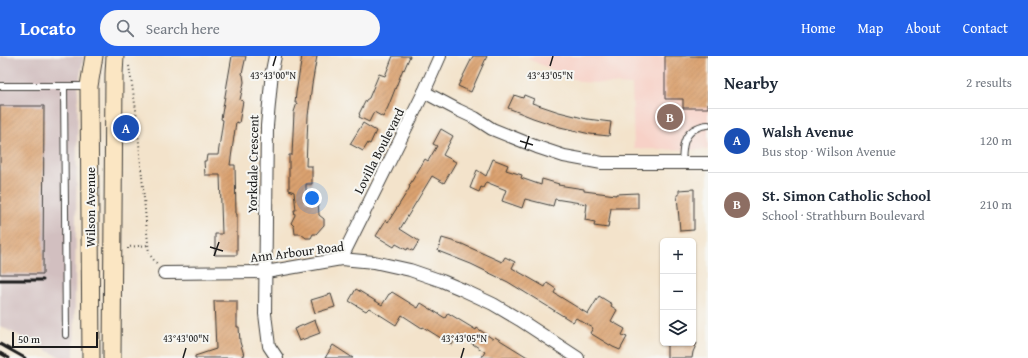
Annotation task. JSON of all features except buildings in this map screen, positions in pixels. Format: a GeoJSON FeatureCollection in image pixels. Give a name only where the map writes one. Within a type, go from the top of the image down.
{"type":"FeatureCollection","features":[{"type":"Feature","properties":{"kind":"main road"},"geometry":{"type":"LineString","coordinates":[[89,86],[94,56]]}},
{"type":"Feature","properties":{"kind":"main road","name":"Wilson Avenue"},"geometry":{"type":"LineString","coordinates":[[112,358],[114,74],[122,60]]}},
{"type":"Feature","properties":{"kind":"main road","name":"Wilson Avenue"},"geometry":{"type":"LineString","coordinates":[[89,86],[91,358]]}},
{"type":"Feature","properties":{"kind":"street","name":"Wilson Avenue"},"geometry":{"type":"LineString","coordinates":[[87,56],[89,86]]}},
{"type":"Feature","properties":{"kind":"street","name":"Yorkdale Crescent"},"geometry":{"type":"LineString","coordinates":[[275,56],[266,126],[265,314],[269,346],[277,358]]}},
{"type":"Feature","properties":{"kind":"street","name":"Lovilla Boulevard"},"geometry":{"type":"LineString","coordinates":[[341,259],[424,92],[440,56]]}},
{"type":"Feature","properties":{"kind":"street"},"geometry":{"type":"LineString","coordinates":[[424,92],[492,128],[537,147],[564,156],[602,163],[708,163]]}},
{"type":"Feature","properties":{"kind":"street","name":"Ann Arbour Road"},"geometry":{"type":"LineString","coordinates":[[164,273],[266,272],[341,259],[374,262],[410,270],[455,286],[493,304],[578,358]]}},
{"type":"Feature","properties":{"kind":"lane"},"geometry":{"type":"LineString","coordinates":[[0,86],[89,86]]}},
{"type":"Feature","properties":{"kind":"lane"},"geometry":{"type":"LineString","coordinates":[[64,86],[66,335]]}},
{"type":"Feature","properties":{"kind":"lane"},"geometry":{"type":"LineString","coordinates":[[682,163],[684,141],[689,133],[701,125],[708,125]]}},
{"type":"Feature","properties":{"kind":"path"},"geometry":{"type":"LineString","coordinates":[[122,60],[136,110],[149,254],[164,273]]}},
{"type":"Feature","properties":{"kind":"path"},"geometry":{"type":"LineString","coordinates":[[128,253],[128,247],[149,245]]}},
{"type":"Feature","properties":{"kind":"shaded area"},"geometry":{"type":"Polygon","coordinates":[[[0,56],[84,56],[78,87],[74,358],[62,358],[0,326],[0,56]]]}},
{"type":"Feature","properties":{"kind":"shaded area"},"geometry":{"type":"Polygon","coordinates":[[[530,56],[708,56],[708,150],[634,149],[632,85],[581,82],[528,59],[530,56]]]}},
{"type":"Feature","properties":{"kind":"railway"},"geometry":{"type":"LineString","coordinates":[[0,280],[43,280]]}},
{"type":"Feature","properties":{"kind":"railway"},"geometry":{"type":"LineString","coordinates":[[0,344],[25,358]]}},
{"type":"Feature","properties":{"kind":"railway"},"geometry":{"type":"LineString","coordinates":[[0,353],[9,358]]}},
{"type":"Feature","properties":{"kind":"place","name":"St. Simon Catholic School"},"geometry":{"type":"Point","coordinates":[670,117]}},
{"type":"Feature","properties":{"kind":"place","name":"Walsh Avenue"},"geometry":{"type":"Point","coordinates":[126,128]}}]}
